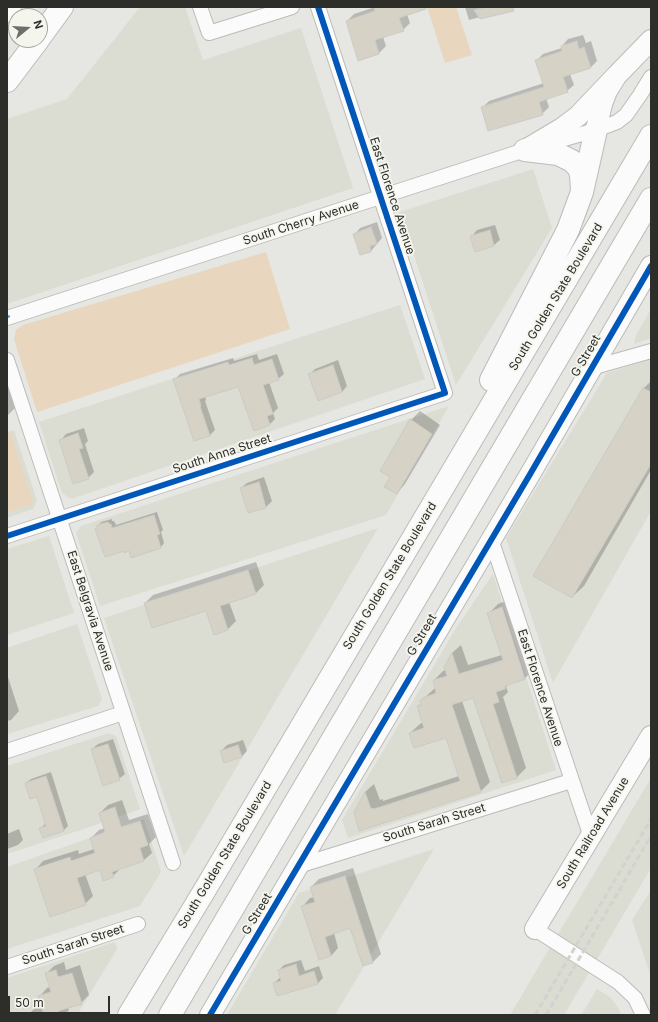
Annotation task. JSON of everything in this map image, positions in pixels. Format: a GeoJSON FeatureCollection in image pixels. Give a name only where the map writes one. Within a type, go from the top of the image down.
{"type":"FeatureCollection","features":[{"type":"Feature","properties":{"kind":"highway"},"geometry":{"type":"LineString","coordinates":[[7,11],[10,7]]}},
{"type":"Feature","properties":{"kind":"highway"},"geometry":{"type":"LineString","coordinates":[[48,26],[62,7]]}},
{"type":"Feature","properties":{"kind":"highway"},"geometry":{"type":"LineString","coordinates":[[7,81],[32,48]]}},
{"type":"Feature","properties":{"kind":"highway"},"geometry":{"type":"LineString","coordinates":[[380,594],[568,230],[582,192],[596,130]]}},
{"type":"Feature","properties":{"kind":"highway","name":"South Golden State Boulevard"},"geometry":{"type":"LineString","coordinates":[[129,1015],[651,136]]}},
{"type":"Feature","properties":{"kind":"highway"},"geometry":{"type":"LineString","coordinates":[[525,150],[558,154],[572,161],[578,168],[581,175],[582,192]]}},
{"type":"Feature","properties":{"kind":"highway"},"geometry":{"type":"LineString","coordinates":[[170,1015],[651,199]]}},
{"type":"Feature","properties":{"kind":"street"},"geometry":{"type":"LineString","coordinates":[[200,7],[209,34],[292,7]]}},
{"type":"Feature","properties":{"kind":"street","name":"East Florence Avenue"},"geometry":{"type":"LineString","coordinates":[[318,7],[445,393]]}},
{"type":"Feature","properties":{"kind":"street"},"geometry":{"type":"LineString","coordinates":[[525,150],[562,128],[578,116],[651,40]]}},
{"type":"Feature","properties":{"kind":"street"},"geometry":{"type":"LineString","coordinates":[[596,130],[602,104],[617,75]]}},
{"type":"Feature","properties":{"kind":"street","name":"South Cherry Avenue"},"geometry":{"type":"LineString","coordinates":[[7,318],[525,150],[596,130],[617,122],[626,115],[651,77]]}},
{"type":"Feature","properties":{"kind":"street","name":"G Street"},"geometry":{"type":"LineString","coordinates":[[213,1013],[651,266]]}},
{"type":"Feature","properties":{"kind":"street"},"geometry":{"type":"LineString","coordinates":[[591,368],[651,351]]}},
{"type":"Feature","properties":{"kind":"street","name":"East Belgravia Avenue"},"geometry":{"type":"LineString","coordinates":[[7,360],[173,863]]}},
{"type":"Feature","properties":{"kind":"street","name":"South Anna Street"},"geometry":{"type":"LineString","coordinates":[[7,536],[445,393]]}},
{"type":"Feature","properties":{"kind":"street","name":"East Florence Avenue"},"geometry":{"type":"LineString","coordinates":[[491,539],[591,837]]}},
{"type":"Feature","properties":{"kind":"street"},"geometry":{"type":"LineString","coordinates":[[7,751],[123,713]]}},
{"type":"Feature","properties":{"kind":"street","name":"South Railroad Avenue"},"geometry":{"type":"LineString","coordinates":[[535,929],[651,736]]}},
{"type":"Feature","properties":{"kind":"street","name":"South Sarah Street"},"geometry":{"type":"LineString","coordinates":[[298,866],[571,781]]}},
{"type":"Feature","properties":{"kind":"street","name":"South Sarah Street"},"geometry":{"type":"LineString","coordinates":[[7,967],[138,924]]}},
{"type":"Feature","properties":{"kind":"street"},"geometry":{"type":"LineString","coordinates":[[535,929],[618,982],[635,998],[643,1015]]}},
{"type":"Feature","properties":{"kind":"shaded area"},"geometry":{"type":"Polygon","coordinates":[[[140,7],[185,7],[203,60],[301,28],[353,188],[7,304],[7,119],[67,99],[140,7]]]}},
{"type":"Feature","properties":{"kind":"shaded area"},"geometry":{"type":"Polygon","coordinates":[[[427,7],[456,7],[472,55],[445,63],[427,7]]]}},
{"type":"Feature","properties":{"kind":"shaded area"},"geometry":{"type":"Polygon","coordinates":[[[533,169],[552,228],[456,385],[400,212],[533,169]]]}},
{"type":"Feature","properties":{"kind":"shaded area"},"geometry":{"type":"Polygon","coordinates":[[[266,252],[290,329],[37,412],[14,339],[16,330],[23,325],[266,252]]]}},
{"type":"Feature","properties":{"kind":"shaded area"},"geometry":{"type":"Polygon","coordinates":[[[400,305],[425,379],[71,499],[62,493],[39,422],[400,305]]]}},
{"type":"Feature","properties":{"kind":"shaded area"},"geometry":{"type":"Polygon","coordinates":[[[651,309],[651,338],[634,344],[636,335],[651,309]]]}},
{"type":"Feature","properties":{"kind":"shaded area"},"geometry":{"type":"Polygon","coordinates":[[[651,359],[651,511],[553,683],[506,538],[607,373],[651,359]]]}},
{"type":"Feature","properties":{"kind":"shaded area"},"geometry":{"type":"Polygon","coordinates":[[[449,406],[386,515],[100,606],[76,533],[81,526],[449,406]]]}},
{"type":"Feature","properties":{"kind":"shaded area"},"geometry":{"type":"Polygon","coordinates":[[[14,430],[37,501],[33,509],[7,518],[7,433],[14,430]]]}},
{"type":"Feature","properties":{"kind":"shaded area"},"geometry":{"type":"Polygon","coordinates":[[[10,431],[34,504],[7,512],[7,433],[10,431]]]}},
{"type":"Feature","properties":{"kind":"shaded area"},"geometry":{"type":"Polygon","coordinates":[[[378,528],[184,856],[104,618],[378,528]]]}},
{"type":"Feature","properties":{"kind":"shaded area"},"geometry":{"type":"Polygon","coordinates":[[[49,536],[74,613],[7,635],[7,549],[49,536]]]}},
{"type":"Feature","properties":{"kind":"shaded area"},"geometry":{"type":"Polygon","coordinates":[[[493,574],[556,770],[348,838],[342,820],[458,625],[493,574]]]}},
{"type":"Feature","properties":{"kind":"shaded area"},"geometry":{"type":"Polygon","coordinates":[[[77,624],[102,699],[98,706],[7,734],[7,648],[77,624]]]}},
{"type":"Feature","properties":{"kind":"shaded area"},"geometry":{"type":"Polygon","coordinates":[[[109,733],[116,736],[140,809],[7,854],[7,766],[109,733]]]}},
{"type":"Feature","properties":{"kind":"shaded area"},"geometry":{"type":"Polygon","coordinates":[[[651,778],[651,868],[564,1015],[510,1015],[651,778]]]}},
{"type":"Feature","properties":{"kind":"shaded area"},"geometry":{"type":"Polygon","coordinates":[[[144,819],[161,872],[140,906],[7,949],[7,867],[144,819]]]}},
{"type":"Feature","properties":{"kind":"shaded area"},"geometry":{"type":"Polygon","coordinates":[[[434,849],[335,1015],[229,1015],[228,1013],[299,893],[434,849]]]}},
{"type":"Feature","properties":{"kind":"shaded area"},"geometry":{"type":"Polygon","coordinates":[[[651,890],[651,977],[632,920],[651,890]]]}},
{"type":"Feature","properties":{"kind":"shaded area"},"geometry":{"type":"Polygon","coordinates":[[[115,942],[117,949],[77,1015],[7,1015],[7,978],[115,942]]]}},
{"type":"Feature","properties":{"kind":"shaded area"},"geometry":{"type":"Polygon","coordinates":[[[597,989],[611,998],[619,1009],[621,1015],[581,1015],[597,989]]]}},
{"type":"Feature","properties":{"kind":"building"},"geometry":{"type":"Polygon","coordinates":[[[374,7],[426,7],[426,9],[399,18],[404,31],[375,40],[379,54],[358,61],[346,21],[375,11],[374,7]]]}},
{"type":"Feature","properties":{"kind":"building"},"geometry":{"type":"Polygon","coordinates":[[[487,7],[513,7],[514,11],[480,19],[474,10],[487,7]]]}},
{"type":"Feature","properties":{"kind":"building"},"geometry":{"type":"Polygon","coordinates":[[[577,41],[579,49],[584,47],[591,68],[563,77],[568,92],[539,102],[543,115],[488,131],[481,107],[544,87],[535,60],[562,51],[561,46],[577,41]]]}},
{"type":"Feature","properties":{"kind":"building"},"geometry":{"type":"Polygon","coordinates":[[[371,227],[377,244],[370,246],[371,252],[360,255],[353,234],[371,227]]]}},
{"type":"Feature","properties":{"kind":"building"},"geometry":{"type":"Polygon","coordinates":[[[490,230],[494,246],[475,252],[470,236],[490,230]]]}},
{"type":"Feature","properties":{"kind":"building"},"geometry":{"type":"Polygon","coordinates":[[[252,358],[254,365],[272,359],[279,380],[263,385],[273,414],[267,416],[270,425],[254,431],[238,387],[199,399],[210,436],[194,441],[173,379],[228,362],[229,365],[252,358]]]}},
{"type":"Feature","properties":{"kind":"building"},"geometry":{"type":"Polygon","coordinates":[[[333,365],[342,392],[318,401],[308,374],[333,365]]]}},
{"type":"Feature","properties":{"kind":"building"},"geometry":{"type":"Polygon","coordinates":[[[643,388],[651,392],[651,464],[572,598],[533,576],[643,388]]]}},
{"type":"Feature","properties":{"kind":"building"},"geometry":{"type":"Polygon","coordinates":[[[410,419],[432,434],[397,494],[384,487],[390,477],[380,471],[410,419]]]}},
{"type":"Feature","properties":{"kind":"building"},"geometry":{"type":"Polygon","coordinates":[[[78,433],[83,448],[79,449],[89,479],[73,484],[59,440],[78,433]]]}},
{"type":"Feature","properties":{"kind":"building"},"geometry":{"type":"Polygon","coordinates":[[[259,482],[266,508],[248,513],[240,488],[259,482]]]}},
{"type":"Feature","properties":{"kind":"building"},"geometry":{"type":"Polygon","coordinates":[[[154,515],[160,534],[157,535],[161,548],[131,558],[129,551],[124,553],[124,551],[105,557],[95,529],[97,528],[97,525],[108,522],[111,524],[112,528],[154,515]]]}},
{"type":"Feature","properties":{"kind":"building"},"geometry":{"type":"Polygon","coordinates":[[[248,570],[256,594],[220,606],[228,630],[214,635],[206,611],[152,628],[144,603],[248,570]]]}},
{"type":"Feature","properties":{"kind":"building"},"geometry":{"type":"Polygon","coordinates":[[[502,607],[525,679],[505,686],[505,689],[496,692],[499,702],[493,704],[517,778],[502,783],[473,698],[454,704],[452,705],[481,792],[359,831],[354,812],[365,792],[371,809],[374,809],[460,781],[446,738],[414,748],[409,733],[424,728],[417,706],[421,705],[420,700],[436,693],[433,680],[447,676],[444,667],[452,653],[459,674],[503,660],[487,613],[502,607]]]}},
{"type":"Feature","properties":{"kind":"building"},"geometry":{"type":"Polygon","coordinates":[[[108,744],[120,780],[103,786],[91,749],[108,744]]]}},
{"type":"Feature","properties":{"kind":"building"},"geometry":{"type":"Polygon","coordinates":[[[238,745],[242,757],[224,763],[220,751],[238,745]]]}},
{"type":"Feature","properties":{"kind":"building"},"geometry":{"type":"Polygon","coordinates":[[[46,776],[64,831],[43,838],[39,828],[46,826],[37,797],[30,799],[25,783],[46,776]]]}},
{"type":"Feature","properties":{"kind":"building"},"geometry":{"type":"Polygon","coordinates":[[[115,807],[121,827],[140,821],[148,845],[140,848],[144,861],[112,872],[114,877],[103,881],[100,870],[77,878],[86,905],[50,917],[34,869],[70,857],[71,861],[95,853],[90,838],[105,832],[99,813],[115,807]]]}},
{"type":"Feature","properties":{"kind":"building"},"geometry":{"type":"Polygon","coordinates":[[[345,876],[373,963],[363,966],[350,928],[325,937],[331,956],[319,960],[301,906],[315,902],[310,887],[345,876]]]}},
{"type":"Feature","properties":{"kind":"building"},"geometry":{"type":"Polygon","coordinates":[[[296,964],[299,976],[314,971],[318,984],[277,996],[273,983],[281,981],[278,970],[296,964]]]}},
{"type":"Feature","properties":{"kind":"building"},"geometry":{"type":"Polygon","coordinates":[[[56,970],[58,977],[72,973],[82,1004],[58,1011],[60,1015],[44,1015],[38,996],[51,992],[45,973],[56,970]]]}},
{"type":"Feature","properties":{"kind":"railway"},"geometry":{"type":"LineString","coordinates":[[535,1015],[651,819]]}},
{"type":"Feature","properties":{"kind":"railway"},"geometry":{"type":"LineString","coordinates":[[546,1015],[651,836]]}},
{"type":"Feature","properties":{"kind":"cycle path"},"geometry":{"type":"LineString","coordinates":[[7,536],[445,393],[318,7]]}},
{"type":"Feature","properties":{"kind":"cycle path"},"geometry":{"type":"LineString","coordinates":[[210,1015],[529,476],[651,266]]}}]}
